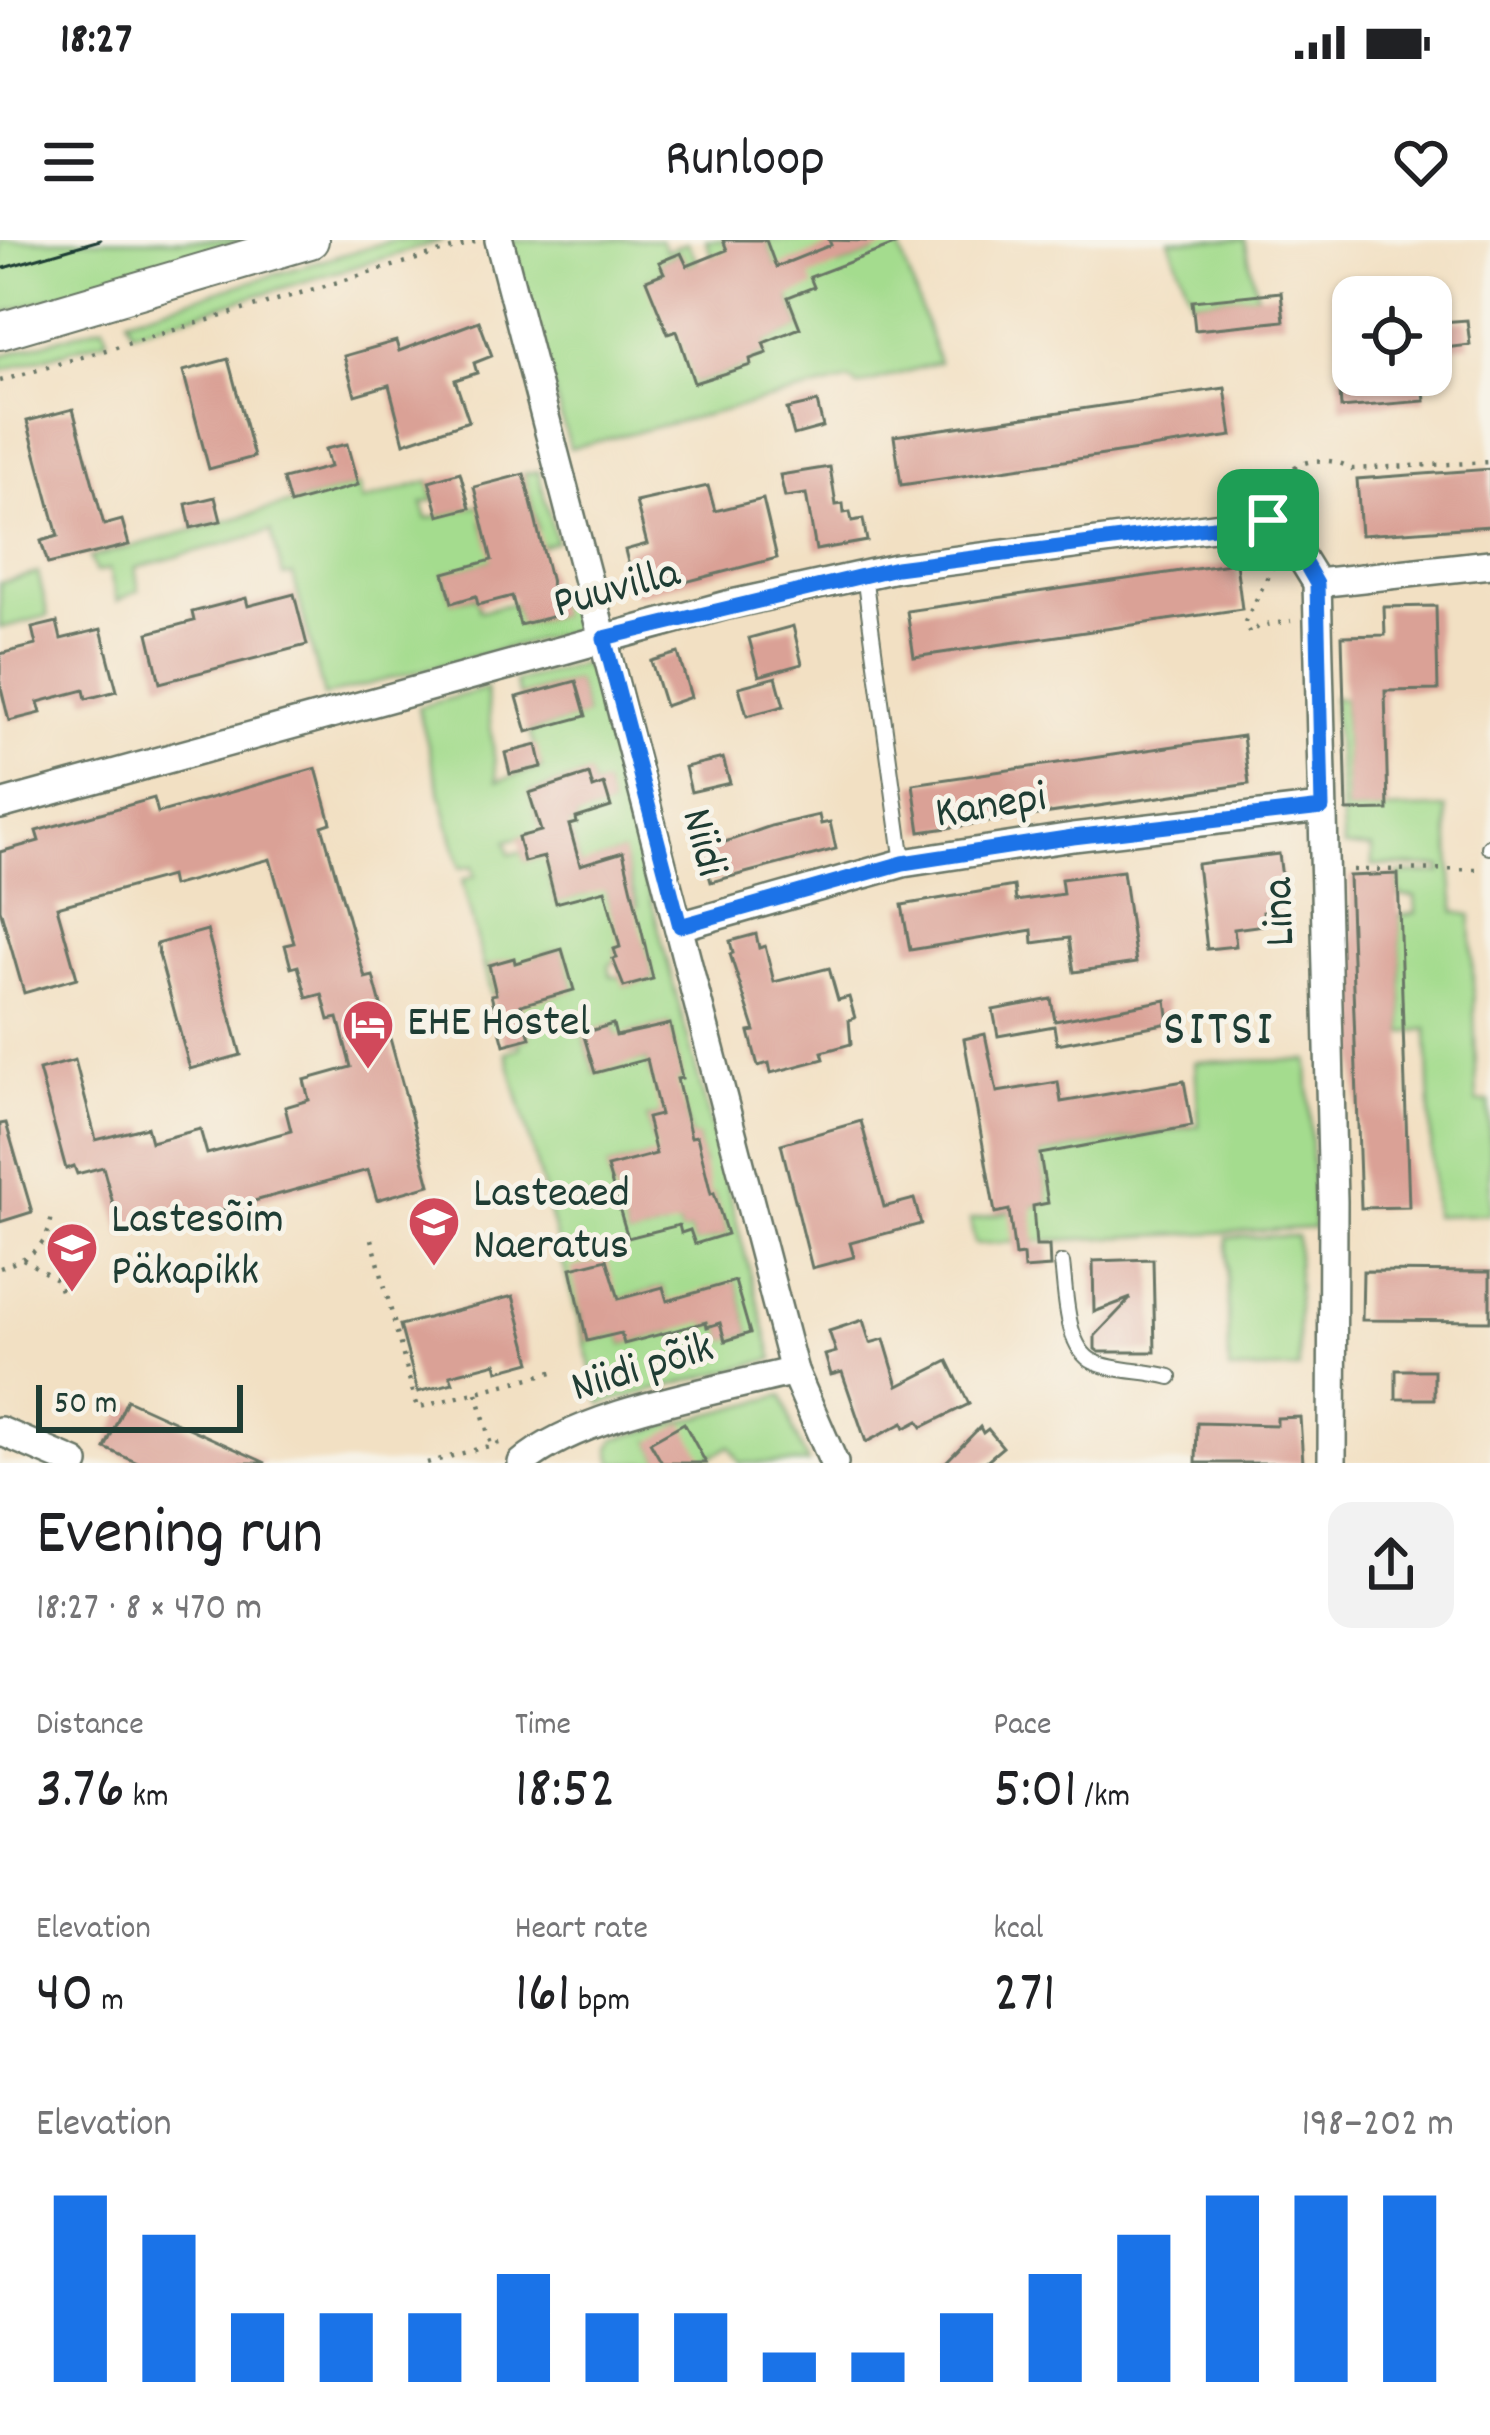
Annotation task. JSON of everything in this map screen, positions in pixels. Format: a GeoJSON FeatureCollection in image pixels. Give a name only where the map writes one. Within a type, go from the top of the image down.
{"type":"FeatureCollection","features":[{"type":"Feature","properties":{"kind":"street"},"geometry":{"type":"LineString","coordinates":[[0,332],[310,240]]}},
{"type":"Feature","properties":{"kind":"street","name":"Niidi"},"geometry":{"type":"LineString","coordinates":[[499,240],[794,1371],[834,1463]]}},
{"type":"Feature","properties":{"kind":"street","name":"Puuvilla"},"geometry":{"type":"LineString","coordinates":[[0,805],[604,638],[864,575],[1268,520]]}},
{"type":"Feature","properties":{"kind":"street","name":"Lina"},"geometry":{"type":"LineString","coordinates":[[1268,520],[1297,549],[1317,584],[1333,1201],[1332,1463]]}},
{"type":"Feature","properties":{"kind":"street"},"geometry":{"type":"LineString","coordinates":[[1317,584],[1490,564]]}},
{"type":"Feature","properties":{"kind":"street","name":"Kanepi"},"geometry":{"type":"LineString","coordinates":[[680,926],[903,863],[1073,837],[1322,808]]}},
{"type":"Feature","properties":{"kind":"street","name":"Niidi põik"},"geometry":{"type":"LineString","coordinates":[[522,1463],[553,1443],[617,1417],[794,1371]]}},
{"type":"Feature","properties":{"kind":"street"},"geometry":{"type":"LineString","coordinates":[[0,1431],[75,1463]]}},
{"type":"Feature","properties":{"kind":"lane"},"geometry":{"type":"LineString","coordinates":[[864,575],[903,863]]}},
{"type":"Feature","properties":{"kind":"lane"},"geometry":{"type":"LineString","coordinates":[[1062,1263],[1070,1318],[1088,1359],[1170,1377]]}},
{"type":"Feature","properties":{"kind":"path"},"geometry":{"type":"LineString","coordinates":[[0,381],[480,240]]}},
{"type":"Feature","properties":{"kind":"path"},"geometry":{"type":"LineString","coordinates":[[1261,476],[1280,488],[1287,470],[1296,464],[1339,460],[1352,469],[1490,462]]}},
{"type":"Feature","properties":{"kind":"path"},"geometry":{"type":"LineString","coordinates":[[1297,549],[1275,562],[1244,624],[1250,634],[1259,626],[1318,619]]}},
{"type":"Feature","properties":{"kind":"path"},"geometry":{"type":"LineString","coordinates":[[1323,871],[1490,868]]}},
{"type":"Feature","properties":{"kind":"path"},"geometry":{"type":"LineString","coordinates":[[0,1268],[41,1246],[52,1213]]}},
{"type":"Feature","properties":{"kind":"path"},"geometry":{"type":"LineString","coordinates":[[373,1238],[416,1408],[560,1370]]}},
{"type":"Feature","properties":{"kind":"path"},"geometry":{"type":"LineString","coordinates":[[23,1259],[57,1280],[63,1296]]}},
{"type":"Feature","properties":{"kind":"path"},"geometry":{"type":"LineString","coordinates":[[428,1463],[491,1445],[477,1392]]}},
{"type":"Feature","properties":{"kind":"green space"},"geometry":{"type":"Polygon","coordinates":[[[0,240],[246,240],[0,314],[0,240]]]}},
{"type":"Feature","properties":{"kind":"green space"},"geometry":{"type":"Polygon","coordinates":[[[393,240],[445,240],[132,332],[127,318],[393,240]]]}},
{"type":"Feature","properties":{"kind":"green space"},"geometry":{"type":"Polygon","coordinates":[[[510,240],[661,240],[666,251],[687,243],[698,262],[687,266],[680,253],[660,262],[664,273],[647,280],[699,322],[695,383],[742,368],[766,353],[763,343],[800,327],[787,295],[731,309],[706,240],[724,240],[740,284],[777,270],[766,240],[829,240],[839,266],[873,253],[869,240],[897,240],[939,362],[858,386],[849,380],[570,448],[510,240]]]}},
{"type":"Feature","properties":{"kind":"green space"},"geometry":{"type":"Polygon","coordinates":[[[1169,240],[1245,240],[1257,295],[1192,301],[1169,240]]]}},
{"type":"Feature","properties":{"kind":"green space"},"geometry":{"type":"Polygon","coordinates":[[[104,325],[108,339],[0,371],[0,356],[104,325]]]}},
{"type":"Feature","properties":{"kind":"green space"},"geometry":{"type":"Polygon","coordinates":[[[538,471],[556,542],[444,574],[452,602],[476,597],[480,611],[514,603],[521,625],[558,615],[552,590],[568,587],[579,629],[324,696],[293,575],[283,576],[271,531],[135,568],[139,590],[117,601],[109,569],[96,572],[90,558],[358,485],[362,501],[429,481],[434,500],[422,503],[427,519],[494,501],[498,515],[482,521],[489,543],[538,529],[524,474],[538,471]]]}},
{"type":"Feature","properties":{"kind":"green space"},"geometry":{"type":"Polygon","coordinates":[[[38,573],[48,616],[0,628],[0,583],[38,573]]]}},
{"type":"Feature","properties":{"kind":"green space"},"geometry":{"type":"Polygon","coordinates":[[[583,664],[590,670],[773,1359],[601,1404],[506,1052],[520,1048],[519,1041],[529,1038],[527,1026],[512,1029],[515,1043],[510,1044],[502,1016],[510,1013],[505,992],[491,995],[462,880],[475,876],[473,866],[460,868],[418,707],[486,689],[497,781],[542,768],[529,732],[586,715],[576,681],[519,696],[515,682],[583,664]],[[588,775],[530,792],[539,824],[549,821],[553,830],[610,807],[604,785],[593,788],[588,775]],[[530,834],[506,841],[510,854],[522,852],[525,861],[550,855],[554,871],[548,873],[556,902],[587,894],[572,836],[534,846],[530,834]],[[622,853],[597,861],[612,913],[638,906],[622,853]],[[643,941],[615,949],[617,958],[609,966],[611,976],[622,978],[625,986],[653,979],[643,941]],[[561,949],[536,957],[548,997],[574,989],[561,949]],[[513,959],[489,966],[496,991],[520,984],[513,959]],[[670,1024],[629,1033],[635,1061],[647,1059],[652,1078],[662,1075],[665,1082],[681,1078],[670,1024]],[[613,1025],[583,1033],[595,1073],[625,1063],[613,1025]],[[684,1110],[647,1118],[653,1141],[659,1140],[668,1173],[703,1164],[684,1110]],[[647,1157],[608,1167],[613,1189],[629,1185],[634,1203],[621,1208],[628,1237],[665,1228],[647,1157]],[[714,1194],[684,1203],[688,1215],[677,1220],[681,1232],[690,1230],[695,1243],[727,1234],[714,1194]],[[735,1282],[706,1290],[709,1302],[701,1305],[708,1326],[720,1323],[726,1340],[750,1333],[735,1282]],[[663,1287],[613,1301],[624,1344],[675,1330],[663,1287]],[[609,1305],[580,1313],[588,1341],[616,1334],[609,1305]]]}},
{"type":"Feature","properties":{"kind":"green space"},"geometry":{"type":"Polygon","coordinates":[[[1333,698],[1344,699],[1347,811],[1446,808],[1455,912],[1471,915],[1477,1102],[1489,1102],[1490,1214],[1434,1216],[1427,1029],[1403,1033],[1399,916],[1416,913],[1415,897],[1399,896],[1398,874],[1441,873],[1442,867],[1372,865],[1372,848],[1344,847],[1333,698]]]}},
{"type":"Feature","properties":{"kind":"green space"},"geometry":{"type":"Polygon","coordinates":[[[1308,1060],[1314,1228],[975,1244],[970,1220],[1048,1203],[1040,1154],[1199,1126],[1195,1062],[1308,1060]]]}},
{"type":"Feature","properties":{"kind":"green space"},"geometry":{"type":"Polygon","coordinates":[[[1297,1236],[1299,1369],[1229,1371],[1227,1237],[1297,1236]]]}},
{"type":"Feature","properties":{"kind":"green space"},"geometry":{"type":"Polygon","coordinates":[[[783,1395],[808,1463],[740,1463],[730,1446],[699,1463],[651,1442],[662,1463],[613,1463],[610,1448],[615,1439],[783,1395]]]}},
{"type":"Feature","properties":{"kind":"building"},"geometry":{"type":"Polygon","coordinates":[[[723,240],[766,240],[776,267],[831,245],[829,240],[902,242],[810,277],[814,287],[788,297],[800,328],[763,343],[767,353],[750,359],[751,365],[694,383],[677,331],[668,334],[646,280],[664,273],[659,262],[681,253],[687,266],[727,250],[723,240]]]}},
{"type":"Feature","properties":{"kind":"building"},"geometry":{"type":"Polygon","coordinates":[[[1281,292],[1284,321],[1195,330],[1192,301],[1281,292]]]}},
{"type":"Feature","properties":{"kind":"building"},"geometry":{"type":"Polygon","coordinates":[[[1467,320],[1470,345],[1452,347],[1452,321],[1467,320]]]}},
{"type":"Feature","properties":{"kind":"building"},"geometry":{"type":"Polygon","coordinates":[[[479,321],[492,356],[474,363],[477,373],[455,380],[469,421],[404,443],[389,385],[355,395],[344,356],[396,341],[399,351],[479,321]]]}},
{"type":"Feature","properties":{"kind":"building"},"geometry":{"type":"Polygon","coordinates":[[[228,359],[254,457],[209,469],[183,371],[228,359]]]}},
{"type":"Feature","properties":{"kind":"building"},"geometry":{"type":"Polygon","coordinates":[[[1225,388],[1232,436],[901,485],[894,436],[1225,388]]]}},
{"type":"Feature","properties":{"kind":"building"},"geometry":{"type":"Polygon","coordinates":[[[1340,396],[1424,396],[1425,401],[1341,408],[1340,396]]]}},
{"type":"Feature","properties":{"kind":"building"},"geometry":{"type":"Polygon","coordinates":[[[817,402],[823,427],[794,435],[787,409],[817,402]]]}},
{"type":"Feature","properties":{"kind":"building"},"geometry":{"type":"Polygon","coordinates":[[[73,409],[104,525],[122,520],[129,545],[48,564],[41,541],[58,536],[27,421],[73,409]]]}},
{"type":"Feature","properties":{"kind":"building"},"geometry":{"type":"Polygon","coordinates":[[[347,444],[358,485],[290,504],[283,479],[330,467],[325,449],[347,444]]]}},
{"type":"Feature","properties":{"kind":"building"},"geometry":{"type":"Polygon","coordinates":[[[830,467],[836,505],[843,504],[852,521],[863,519],[867,541],[816,550],[806,494],[785,497],[780,475],[830,467]]]}},
{"type":"Feature","properties":{"kind":"building"},"geometry":{"type":"Polygon","coordinates":[[[1490,469],[1490,526],[1361,535],[1357,479],[1490,469]]]}},
{"type":"Feature","properties":{"kind":"building"},"geometry":{"type":"Polygon","coordinates":[[[460,472],[470,508],[439,516],[429,481],[460,472]]]}},
{"type":"Feature","properties":{"kind":"building"},"geometry":{"type":"Polygon","coordinates":[[[524,474],[559,615],[520,625],[512,596],[478,605],[476,596],[452,603],[444,573],[492,560],[474,487],[524,474]]]}},
{"type":"Feature","properties":{"kind":"building"},"geometry":{"type":"Polygon","coordinates":[[[708,486],[715,511],[763,499],[777,558],[636,595],[625,550],[647,544],[636,502],[708,486]]]}},
{"type":"Feature","properties":{"kind":"building"},"geometry":{"type":"Polygon","coordinates":[[[215,497],[221,521],[191,528],[186,504],[215,497]]]}},
{"type":"Feature","properties":{"kind":"building"},"geometry":{"type":"Polygon","coordinates":[[[1236,563],[1242,609],[914,657],[907,611],[1236,563]]]}},
{"type":"Feature","properties":{"kind":"building"},"geometry":{"type":"Polygon","coordinates":[[[294,594],[307,645],[160,683],[148,633],[194,621],[192,612],[246,598],[248,606],[294,594]]]}},
{"type":"Feature","properties":{"kind":"building"},"geometry":{"type":"Polygon","coordinates":[[[1436,606],[1438,690],[1385,691],[1388,810],[1347,811],[1342,636],[1385,635],[1384,607],[1436,606]]]}},
{"type":"Feature","properties":{"kind":"building"},"geometry":{"type":"Polygon","coordinates":[[[57,622],[61,639],[101,629],[117,691],[86,699],[84,690],[38,702],[41,713],[9,721],[0,684],[0,654],[36,645],[32,628],[57,622]]]}},
{"type":"Feature","properties":{"kind":"building"},"geometry":{"type":"Polygon","coordinates":[[[793,626],[802,664],[759,676],[749,638],[793,626]]]}},
{"type":"Feature","properties":{"kind":"building"},"geometry":{"type":"Polygon","coordinates":[[[678,653],[691,697],[665,706],[651,661],[678,653]]]}},
{"type":"Feature","properties":{"kind":"building"},"geometry":{"type":"Polygon","coordinates":[[[776,677],[784,706],[747,716],[739,687],[776,677]]]}},
{"type":"Feature","properties":{"kind":"building"},"geometry":{"type":"Polygon","coordinates":[[[576,681],[586,716],[527,732],[517,697],[576,681]]]}},
{"type":"Feature","properties":{"kind":"building"},"geometry":{"type":"Polygon","coordinates":[[[1243,736],[1249,784],[920,832],[913,784],[1243,736]]]}},
{"type":"Feature","properties":{"kind":"building"},"geometry":{"type":"Polygon","coordinates":[[[537,745],[542,767],[510,774],[505,753],[537,745]]]}},
{"type":"Feature","properties":{"kind":"building"},"geometry":{"type":"Polygon","coordinates":[[[723,758],[730,783],[691,792],[685,767],[723,758]]]}},
{"type":"Feature","properties":{"kind":"building"},"geometry":{"type":"Polygon","coordinates":[[[316,768],[331,823],[322,826],[365,978],[373,976],[430,1185],[377,1200],[368,1170],[122,1237],[103,1167],[77,1174],[74,1166],[66,1169],[39,1070],[75,1060],[96,1140],[147,1127],[151,1142],[200,1129],[207,1154],[291,1131],[285,1107],[309,1100],[304,1080],[351,1067],[338,1018],[329,1020],[322,994],[307,998],[298,966],[291,968],[285,945],[294,943],[270,859],[172,886],[170,876],[57,907],[77,978],[24,993],[0,909],[0,852],[39,841],[36,831],[154,798],[158,813],[316,768]]]}},
{"type":"Feature","properties":{"kind":"building"},"geometry":{"type":"Polygon","coordinates":[[[589,774],[593,788],[604,784],[611,807],[576,818],[577,823],[569,825],[580,865],[623,852],[653,979],[624,987],[613,959],[617,958],[614,949],[620,947],[605,890],[556,903],[544,857],[524,862],[518,837],[541,831],[529,793],[589,774]]]}},
{"type":"Feature","properties":{"kind":"building"},"geometry":{"type":"Polygon","coordinates":[[[819,815],[821,824],[830,822],[836,849],[711,882],[702,850],[819,815]]]}},
{"type":"Feature","properties":{"kind":"building"},"geometry":{"type":"Polygon","coordinates":[[[1279,854],[1286,910],[1263,912],[1264,925],[1234,929],[1236,946],[1207,949],[1197,864],[1279,854]]]}},
{"type":"Feature","properties":{"kind":"building"},"geometry":{"type":"Polygon","coordinates":[[[1123,871],[1136,963],[1074,972],[1069,938],[1033,943],[1032,930],[910,950],[902,905],[1014,886],[1016,901],[1063,894],[1061,879],[1123,871]]]}},
{"type":"Feature","properties":{"kind":"building"},"geometry":{"type":"Polygon","coordinates":[[[1398,874],[1409,1207],[1361,1208],[1349,876],[1398,874]]]}},
{"type":"Feature","properties":{"kind":"building"},"geometry":{"type":"Polygon","coordinates":[[[207,930],[241,1055],[190,1069],[156,944],[207,930]]]}},
{"type":"Feature","properties":{"kind":"building"},"geometry":{"type":"Polygon","coordinates":[[[756,934],[759,948],[765,946],[774,982],[829,968],[838,1000],[849,997],[855,1018],[849,1020],[851,1044],[822,1052],[824,1059],[771,1073],[769,1063],[758,1066],[749,1032],[755,1031],[730,954],[730,941],[756,934]]]}},
{"type":"Feature","properties":{"kind":"building"},"geometry":{"type":"Polygon","coordinates":[[[562,949],[574,990],[521,1005],[530,1038],[504,1045],[489,965],[514,958],[515,963],[562,949]]]}},
{"type":"Feature","properties":{"kind":"building"},"geometry":{"type":"Polygon","coordinates":[[[1051,999],[1055,1021],[1166,1000],[1169,1023],[1057,1044],[1054,1026],[998,1036],[993,1010],[1051,999]]]}},
{"type":"Feature","properties":{"kind":"building"},"geometry":{"type":"Polygon","coordinates":[[[613,1024],[616,1036],[670,1024],[691,1137],[697,1136],[727,1234],[695,1244],[690,1230],[681,1233],[679,1225],[628,1238],[607,1167],[656,1154],[647,1118],[660,1115],[647,1059],[595,1073],[583,1033],[613,1024]]]}},
{"type":"Feature","properties":{"kind":"building"},"geometry":{"type":"Polygon","coordinates":[[[985,1034],[997,1092],[1058,1082],[1061,1102],[1184,1081],[1192,1126],[1040,1154],[1048,1203],[1033,1206],[1036,1246],[1049,1246],[1050,1267],[1024,1269],[1023,1255],[1015,1256],[1009,1210],[995,1213],[964,1039],[985,1034]]]}},
{"type":"Feature","properties":{"kind":"building"},"geometry":{"type":"Polygon","coordinates":[[[861,1121],[884,1207],[914,1199],[921,1224],[850,1243],[854,1257],[812,1268],[781,1144],[861,1121]]]}},
{"type":"Feature","properties":{"kind":"building"},"geometry":{"type":"Polygon","coordinates":[[[6,1123],[32,1212],[0,1222],[0,1124],[6,1123]]]}},
{"type":"Feature","properties":{"kind":"building"},"geometry":{"type":"Polygon","coordinates":[[[607,1259],[619,1299],[663,1287],[667,1301],[735,1281],[750,1333],[725,1341],[720,1323],[707,1327],[706,1322],[624,1344],[621,1333],[587,1341],[571,1268],[607,1259]]]}},
{"type":"Feature","properties":{"kind":"building"},"geometry":{"type":"Polygon","coordinates":[[[1153,1259],[1155,1352],[1099,1352],[1095,1336],[1131,1298],[1094,1312],[1093,1261],[1153,1259]]]}},
{"type":"Feature","properties":{"kind":"building"},"geometry":{"type":"Polygon","coordinates":[[[1363,1271],[1490,1272],[1490,1321],[1362,1320],[1363,1271]]]}},
{"type":"Feature","properties":{"kind":"building"},"geometry":{"type":"Polygon","coordinates":[[[513,1296],[531,1362],[498,1371],[496,1363],[450,1375],[453,1383],[418,1392],[400,1325],[513,1296]]]}},
{"type":"Feature","properties":{"kind":"building"},"geometry":{"type":"Polygon","coordinates":[[[863,1320],[870,1343],[884,1339],[898,1386],[948,1361],[969,1404],[922,1427],[918,1421],[905,1428],[903,1423],[866,1442],[842,1372],[831,1375],[825,1355],[836,1352],[829,1331],[863,1320]]]}},
{"type":"Feature","properties":{"kind":"building"},"geometry":{"type":"Polygon","coordinates":[[[1396,1370],[1434,1370],[1434,1399],[1396,1399],[1396,1370]]]}},
{"type":"Feature","properties":{"kind":"building"},"geometry":{"type":"Polygon","coordinates":[[[127,1400],[266,1463],[138,1463],[105,1448],[127,1400]]]}},
{"type":"Feature","properties":{"kind":"building"},"geometry":{"type":"Polygon","coordinates":[[[1300,1417],[1303,1463],[1196,1463],[1197,1423],[1277,1425],[1277,1418],[1300,1417]]]}},
{"type":"Feature","properties":{"kind":"building"},"geometry":{"type":"Polygon","coordinates":[[[684,1423],[706,1463],[662,1463],[650,1442],[684,1423]]]}},
{"type":"Feature","properties":{"kind":"building"},"geometry":{"type":"Polygon","coordinates":[[[980,1427],[983,1433],[988,1429],[1003,1447],[984,1463],[945,1463],[980,1427]]]}},
{"type":"Feature","properties":{"kind":"tram line"},"geometry":{"type":"LineString","coordinates":[[0,269],[100,240]]}},
{"type":"Feature","properties":{"kind":"place","name":"EHE Hostel"},"geometry":{"type":"Point","coordinates":[368,1071]}},
{"type":"Feature","properties":{"kind":"place","name":"Lasteaed Naeratus"},"geometry":{"type":"Point","coordinates":[434,1268]}},
{"type":"Feature","properties":{"kind":"place","name":"Lastesõim Päkapikk"},"geometry":{"type":"Point","coordinates":[72,1294]}},
{"type":"Feature","properties":{"kind":"district","name":"SITSI"},"geometry":{"type":"Point","coordinates":[1219,1033]}},
{"type":"Feature","properties":{"kind":"route"},"geometry":{"type":"LineString","coordinates":[[1268,520],[1297,549],[1317,584],[1322,808],[1073,837],[903,863],[680,926],[604,638],[896,568],[1268,520]]}}]}
